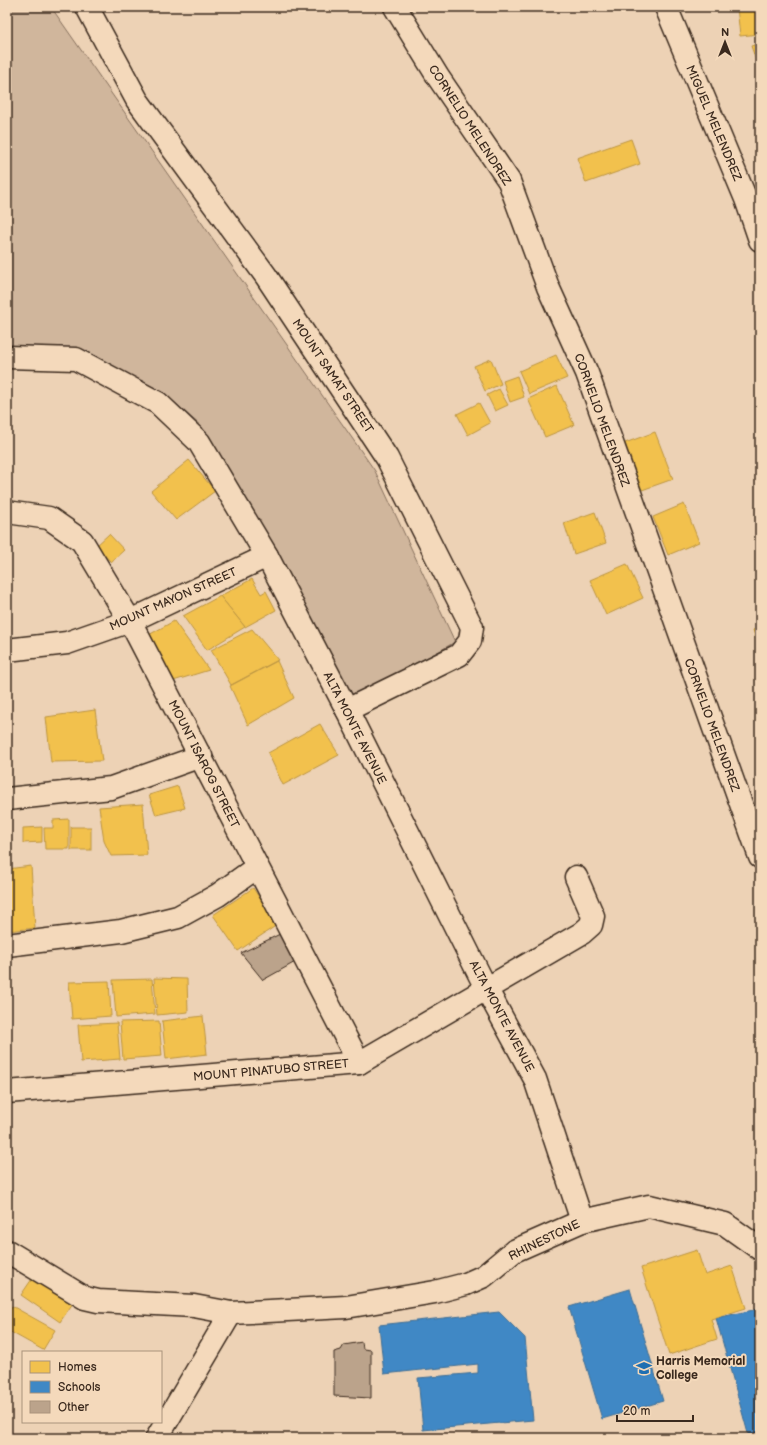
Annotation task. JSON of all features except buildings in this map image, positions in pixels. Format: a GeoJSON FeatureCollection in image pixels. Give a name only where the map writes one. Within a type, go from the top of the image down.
{"type":"FeatureCollection","features":[{"type":"Feature","properties":{"kind":"street","name":"MOUNT SAMAT STREET"},"geometry":{"type":"LineString","coordinates":[[87,7],[137,100],[266,276],[387,458],[472,627],[470,641],[459,655],[347,710]]}},
{"type":"Feature","properties":{"kind":"street","name":"CORNELIO MELENDREZ"},"geometry":{"type":"LineString","coordinates":[[395,7],[438,77],[509,181],[548,287],[587,373],[760,857]]}},
{"type":"Feature","properties":{"kind":"street","name":"MIGUEL MELENDREZ"},"geometry":{"type":"LineString","coordinates":[[666,7],[746,199],[760,240]]}},
{"type":"Feature","properties":{"kind":"street","name":"ALTA MONTE AVENUE"},"geometry":{"type":"LineString","coordinates":[[7,357],[76,359],[158,403],[199,442],[267,556],[347,710],[487,990],[535,1079],[582,1221]]}},
{"type":"Feature","properties":{"kind":"street","name":"MOUNT ISAROG STREET"},"geometry":{"type":"LineString","coordinates":[[7,512],[48,518],[82,541],[130,621],[359,1063]]}},
{"type":"Feature","properties":{"kind":"street","name":"MOUNT MAYON STREET"},"geometry":{"type":"LineString","coordinates":[[7,650],[67,643],[130,621],[267,556]]}},
{"type":"Feature","properties":{"kind":"street"},"geometry":{"type":"LineString","coordinates":[[7,799],[111,788],[201,756]]}},
{"type":"Feature","properties":{"kind":"street"},"geometry":{"type":"LineString","coordinates":[[7,945],[121,932],[178,917],[218,895],[257,867]]}},
{"type":"Feature","properties":{"kind":"street","name":"MOUNT PINATUBO STREET"},"geometry":{"type":"LineString","coordinates":[[7,1092],[359,1063],[487,990],[582,933],[591,925],[593,916],[576,878]]}},
{"type":"Feature","properties":{"kind":"street","name":"RHINESTONE"},"geometry":{"type":"LineString","coordinates":[[7,1252],[85,1298],[98,1301],[194,1306],[231,1313],[346,1307],[435,1292],[466,1284],[484,1276],[514,1251],[582,1221],[649,1206],[725,1224],[760,1249]]}},
{"type":"Feature","properties":{"kind":"street"},"geometry":{"type":"LineString","coordinates":[[157,1438],[231,1313]]}},
{"type":"Feature","properties":{"kind":"shaded area"},"geometry":{"type":"Polygon","coordinates":[[[7,7],[51,7],[375,471],[455,642],[350,702],[203,428],[163,392],[82,351],[7,352],[7,7]]]}},
{"type":"Feature","properties":{"kind":"place","name":"Harris Memorial College"},"geometry":{"type":"Point","coordinates":[644,1368]}}]}
